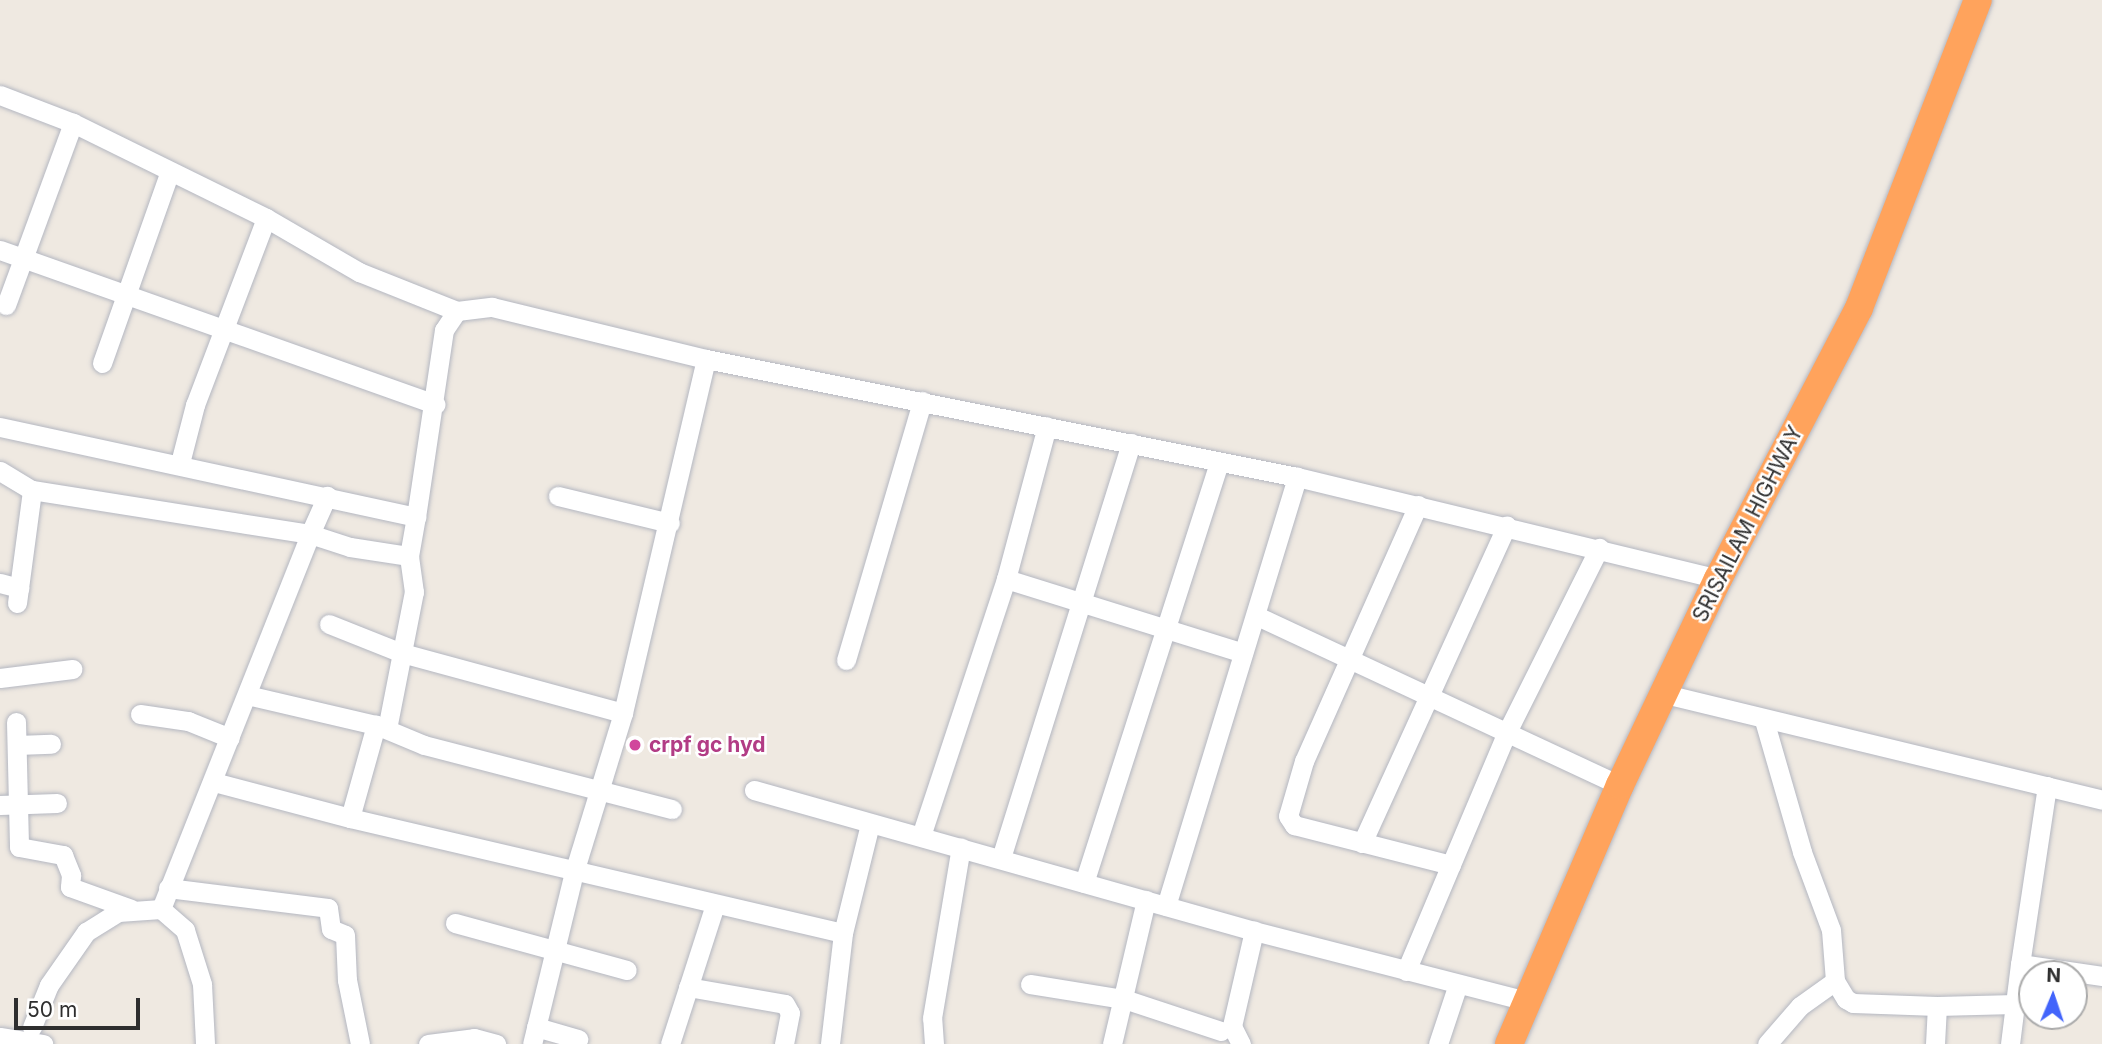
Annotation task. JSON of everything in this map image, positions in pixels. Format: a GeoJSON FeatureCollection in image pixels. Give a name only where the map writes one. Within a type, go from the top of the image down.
{"type":"FeatureCollection","features":[{"type":"Feature","properties":{"kind":"highway","name":"SRISAILAM HIGHWAY"},"geometry":{"type":"LineString","coordinates":[[1509,1044],[1620,785],[1718,579],[1859,308],[1978,0]]}},
{"type":"Feature","properties":{"kind":"street"},"geometry":{"type":"LineString","coordinates":[[0,95],[74,123],[169,174],[266,218],[359,272],[457,312],[492,307],[706,359],[1297,477],[1507,525],[1718,579]]}},
{"type":"Feature","properties":{"kind":"street"},"geometry":{"type":"LineString","coordinates":[[6,305],[20,258],[74,123]]}},
{"type":"Feature","properties":{"kind":"street"},"geometry":{"type":"LineString","coordinates":[[102,363],[128,296],[169,174]]}},
{"type":"Feature","properties":{"kind":"street"},"geometry":{"type":"LineString","coordinates":[[180,463],[195,405],[266,218]]}},
{"type":"Feature","properties":{"kind":"street"},"geometry":{"type":"LineString","coordinates":[[0,250],[436,404]]}},
{"type":"Feature","properties":{"kind":"street"},"geometry":{"type":"LineString","coordinates":[[350,818],[381,727],[402,653],[414,593],[410,556],[436,404],[444,330],[457,312]]}},
{"type":"Feature","properties":{"kind":"street"},"geometry":{"type":"LineString","coordinates":[[578,1039],[534,1035],[574,872],[623,713],[670,523],[706,359]]}},
{"type":"Feature","properties":{"kind":"street"},"geometry":{"type":"LineString","coordinates":[[846,660],[922,401]]}},
{"type":"Feature","properties":{"kind":"street"},"geometry":{"type":"LineString","coordinates":[[921,836],[1006,579],[1047,426]]}},
{"type":"Feature","properties":{"kind":"street"},"geometry":{"type":"LineString","coordinates":[[0,427],[180,463],[416,517]]}},
{"type":"Feature","properties":{"kind":"street"},"geometry":{"type":"LineString","coordinates":[[1000,858],[1131,443]]}},
{"type":"Feature","properties":{"kind":"street"},"geometry":{"type":"LineString","coordinates":[[1084,883],[1219,461]]}},
{"type":"Feature","properties":{"kind":"street"},"geometry":{"type":"LineString","coordinates":[[0,471],[32,490],[310,534],[350,547],[410,556]]}},
{"type":"Feature","properties":{"kind":"street"},"geometry":{"type":"LineString","coordinates":[[1166,906],[1257,616],[1297,477]]}},
{"type":"Feature","properties":{"kind":"street"},"geometry":{"type":"LineString","coordinates":[[0,583],[18,596],[32,490]]}},
{"type":"Feature","properties":{"kind":"street"},"geometry":{"type":"LineString","coordinates":[[161,909],[327,496]]}},
{"type":"Feature","properties":{"kind":"street"},"geometry":{"type":"LineString","coordinates":[[558,496],[670,523]]}},
{"type":"Feature","properties":{"kind":"street"},"geometry":{"type":"LineString","coordinates":[[1418,505],[1304,761],[1288,816],[1294,825],[1451,865]]}},
{"type":"Feature","properties":{"kind":"street"},"geometry":{"type":"LineString","coordinates":[[1362,844],[1507,525]]}},
{"type":"Feature","properties":{"kind":"street"},"geometry":{"type":"LineString","coordinates":[[1406,971],[1507,732],[1599,548]]}},
{"type":"Feature","properties":{"kind":"street"},"geometry":{"type":"LineString","coordinates":[[1006,579],[1165,631],[1244,653]]}},
{"type":"Feature","properties":{"kind":"street"},"geometry":{"type":"LineString","coordinates":[[1257,616],[1620,785]]}},
{"type":"Feature","properties":{"kind":"street"},"geometry":{"type":"LineString","coordinates":[[330,624],[402,653],[623,713]]}},
{"type":"Feature","properties":{"kind":"street"},"geometry":{"type":"LineString","coordinates":[[0,678],[72,669]]}},
{"type":"Feature","properties":{"kind":"street"},"geometry":{"type":"LineString","coordinates":[[1665,694],[2102,800]]}},
{"type":"Feature","properties":{"kind":"street"},"geometry":{"type":"LineString","coordinates":[[247,695],[381,727],[424,745],[672,809]]}},
{"type":"Feature","properties":{"kind":"street"},"geometry":{"type":"LineString","coordinates":[[140,715],[188,721],[230,738]]}},
{"type":"Feature","properties":{"kind":"street"},"geometry":{"type":"LineString","coordinates":[[1764,720],[1802,852],[1831,930],[1835,981],[1853,1003],[1937,1006],[2015,1004]]}},
{"type":"Feature","properties":{"kind":"street"},"geometry":{"type":"LineString","coordinates":[[16,722],[17,745],[9,804],[19,847],[63,855],[71,875],[70,887],[136,910]]}},
{"type":"Feature","properties":{"kind":"street"},"geometry":{"type":"LineString","coordinates":[[17,745],[51,744]]}},
{"type":"Feature","properties":{"kind":"street"},"geometry":{"type":"LineString","coordinates":[[214,782],[574,872],[843,933]]}},
{"type":"Feature","properties":{"kind":"street"},"geometry":{"type":"LineString","coordinates":[[2021,960],[2047,786]]}},
{"type":"Feature","properties":{"kind":"street"},"geometry":{"type":"LineString","coordinates":[[754,790],[1254,931],[1526,1001]]}},
{"type":"Feature","properties":{"kind":"street"},"geometry":{"type":"LineString","coordinates":[[9,804],[57,803]]}},
{"type":"Feature","properties":{"kind":"street"},"geometry":{"type":"LineString","coordinates":[[830,1044],[843,933],[870,824]]}},
{"type":"Feature","properties":{"kind":"street"},"geometry":{"type":"LineString","coordinates":[[934,1044],[932,1018],[961,847]]}},
{"type":"Feature","properties":{"kind":"street"},"geometry":{"type":"LineString","coordinates":[[168,888],[328,908],[331,929],[345,935],[347,980],[360,1044]]}},
{"type":"Feature","properties":{"kind":"street"},"geometry":{"type":"LineString","coordinates":[[1112,1044],[1146,900]]}},
{"type":"Feature","properties":{"kind":"street"},"geometry":{"type":"LineString","coordinates":[[670,1044],[715,905]]}},
{"type":"Feature","properties":{"kind":"street"},"geometry":{"type":"LineString","coordinates":[[0,1037],[37,1036],[50,985],[86,932],[102,919],[136,910],[161,909],[186,930],[202,984],[205,1044]]}},
{"type":"Feature","properties":{"kind":"street"},"geometry":{"type":"LineString","coordinates":[[455,923],[556,949],[627,971]]}},
{"type":"Feature","properties":{"kind":"street"},"geometry":{"type":"LineString","coordinates":[[1241,1044],[1232,1026],[1254,931]]}},
{"type":"Feature","properties":{"kind":"street"},"geometry":{"type":"LineString","coordinates":[[2010,1044],[2018,980]]}},
{"type":"Feature","properties":{"kind":"street"},"geometry":{"type":"LineString","coordinates":[[1767,1044],[1800,1006],[1835,981]]}},
{"type":"Feature","properties":{"kind":"street"},"geometry":{"type":"LineString","coordinates":[[1030,984],[1124,999],[1221,1031]]}},
{"type":"Feature","properties":{"kind":"street"},"geometry":{"type":"LineString","coordinates":[[1438,1044],[1458,984]]}},
{"type":"Feature","properties":{"kind":"street"},"geometry":{"type":"LineString","coordinates":[[688,987],[785,1004],[790,1013],[784,1044]]}},
{"type":"Feature","properties":{"kind":"street"},"geometry":{"type":"LineString","coordinates":[[1935,1044],[1937,1006]]}},
{"type":"Feature","properties":{"kind":"street"},"geometry":{"type":"LineString","coordinates":[[428,1044],[474,1038],[496,1044]]}},
{"type":"Feature","properties":{"kind":"place","name":"crpf gc hyd"},"geometry":{"type":"Point","coordinates":[635,745]}}]}
